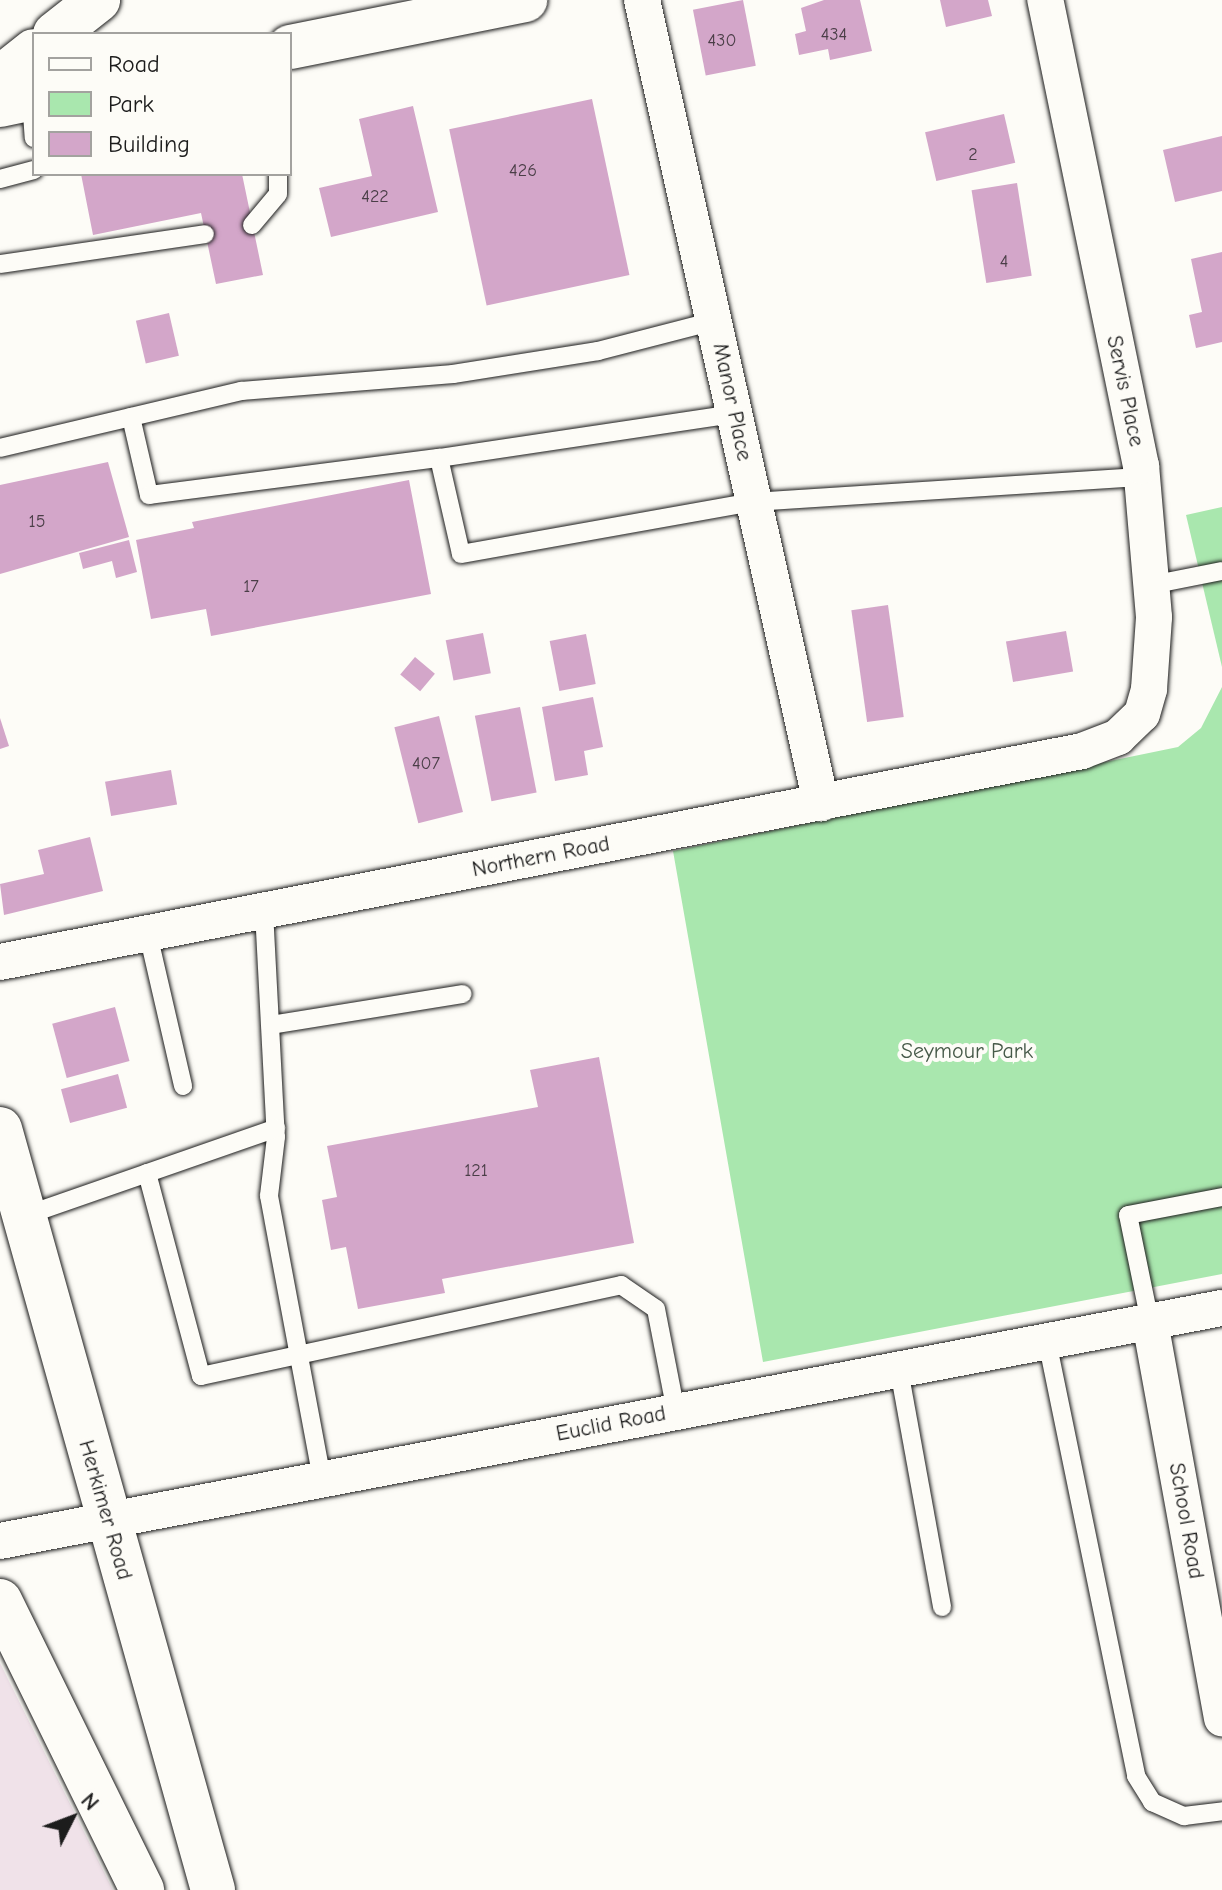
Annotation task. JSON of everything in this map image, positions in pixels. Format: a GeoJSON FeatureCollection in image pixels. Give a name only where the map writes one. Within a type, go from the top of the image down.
{"type":"FeatureCollection","features":[{"type":"Feature","properties":{"kind":"main road"},"geometry":{"type":"LineString","coordinates":[[58,32],[98,0]]}},
{"type":"Feature","properties":{"kind":"main road"},"geometry":{"type":"LineString","coordinates":[[292,47],[525,0]]}},
{"type":"Feature","properties":{"kind":"main road"},"geometry":{"type":"LineString","coordinates":[[20,104],[32,59]]}},
{"type":"Feature","properties":{"kind":"main road","name":"Herkimer Road"},"geometry":{"type":"LineString","coordinates":[[0,1129],[213,1890]]}},
{"type":"Feature","properties":{"kind":"main road"},"geometry":{"type":"LineString","coordinates":[[0,1601],[142,1890]]}},
{"type":"Feature","properties":{"kind":"street","name":"Manor Place"},"geometry":{"type":"LineString","coordinates":[[642,0],[821,803]]}},
{"type":"Feature","properties":{"kind":"street","name":"Servis Place"},"geometry":{"type":"LineString","coordinates":[[1045,0],[1142,477],[1151,585],[1150,675],[1142,714],[1118,737],[1082,751]]}},
{"type":"Feature","properties":{"kind":"street","name":"Northern Road"},"geometry":{"type":"LineString","coordinates":[[0,962],[1082,751]]}},
{"type":"Feature","properties":{"kind":"street","name":"Euclid Road"},"geometry":{"type":"LineString","coordinates":[[0,1541],[1222,1308]]}},
{"type":"Feature","properties":{"kind":"street","name":"School Road"},"geometry":{"type":"LineString","coordinates":[[1150,1322],[1222,1719]]}},
{"type":"Feature","properties":{"kind":"lane"},"geometry":{"type":"LineString","coordinates":[[0,179],[32,171]]}},
{"type":"Feature","properties":{"kind":"lane"},"geometry":{"type":"LineString","coordinates":[[252,225],[278,194],[278,176]]}},
{"type":"Feature","properties":{"kind":"lane"},"geometry":{"type":"LineString","coordinates":[[0,264],[205,234]]}},
{"type":"Feature","properties":{"kind":"lane"},"geometry":{"type":"LineString","coordinates":[[0,448],[241,391],[453,374],[584,354],[714,321]]}},
{"type":"Feature","properties":{"kind":"lane"},"geometry":{"type":"LineString","coordinates":[[131,417],[149,495],[439,458],[734,414]]}},
{"type":"Feature","properties":{"kind":"lane"},"geometry":{"type":"LineString","coordinates":[[439,458],[461,554],[754,502],[1142,477]]}},
{"type":"Feature","properties":{"kind":"lane"},"geometry":{"type":"LineString","coordinates":[[1151,585],[1222,571]]}},
{"type":"Feature","properties":{"kind":"lane"},"geometry":{"type":"LineString","coordinates":[[264,911],[276,1128],[269,1196],[322,1479]]}},
{"type":"Feature","properties":{"kind":"lane"},"geometry":{"type":"LineString","coordinates":[[148,934],[183,1086]]}},
{"type":"Feature","properties":{"kind":"lane"},"geometry":{"type":"LineString","coordinates":[[271,1025],[463,994]]}},
{"type":"Feature","properties":{"kind":"lane"},"geometry":{"type":"LineString","coordinates":[[24,1216],[276,1128]]}},
{"type":"Feature","properties":{"kind":"lane"},"geometry":{"type":"LineString","coordinates":[[147,1173],[201,1376],[621,1285],[656,1309],[676,1412]]}},
{"type":"Feature","properties":{"kind":"lane"},"geometry":{"type":"LineString","coordinates":[[1150,1322],[1128,1215],[1222,1197]]}},
{"type":"Feature","properties":{"kind":"lane"},"geometry":{"type":"LineString","coordinates":[[1047,1341],[1136,1776],[1152,1802],[1184,1816],[1222,1811]]}},
{"type":"Feature","properties":{"kind":"lane"},"geometry":{"type":"LineString","coordinates":[[899,1370],[942,1607]]}},
{"type":"Feature","properties":{"kind":"shaded area"},"geometry":{"type":"Polygon","coordinates":[[[0,1663],[113,1890],[0,1890],[0,1663]]]}},
{"type":"Feature","properties":{"kind":"green space"},"geometry":{"type":"Polygon","coordinates":[[[1222,507],[1222,667],[1186,515],[1222,507]]]}},
{"type":"Feature","properties":{"kind":"green space","name":"Seymour Park"},"geometry":{"type":"Polygon","coordinates":[[[1222,687],[1222,1274],[763,1362],[673,851],[1178,747],[1201,728],[1222,687]]]}},
{"type":"Feature","properties":{"kind":"building"},"geometry":{"type":"Polygon","coordinates":[[[743,0],[756,66],[706,76],[693,10],[743,0]]]}},
{"type":"Feature","properties":{"kind":"building"},"geometry":{"type":"Polygon","coordinates":[[[824,0],[860,0],[872,51],[830,60],[828,49],[799,55],[795,34],[806,31],[801,8],[824,0]]]}},
{"type":"Feature","properties":{"kind":"building"},"geometry":{"type":"Polygon","coordinates":[[[940,0],[988,0],[992,16],[946,27],[940,0]]]}},
{"type":"Feature","properties":{"kind":"building"},"geometry":{"type":"Polygon","coordinates":[[[592,99],[629,275],[487,305],[449,129],[592,99]]]}},
{"type":"Feature","properties":{"kind":"building"},"geometry":{"type":"Polygon","coordinates":[[[413,106],[438,212],[331,237],[319,188],[372,176],[359,119],[413,106]]]}},
{"type":"Feature","properties":{"kind":"building"},"geometry":{"type":"Polygon","coordinates":[[[1004,114],[1015,163],[936,181],[925,132],[1004,114]]]}},
{"type":"Feature","properties":{"kind":"building"},"geometry":{"type":"Polygon","coordinates":[[[1222,136],[1222,191],[1175,202],[1163,150],[1222,136]]]}},
{"type":"Feature","properties":{"kind":"building"},"geometry":{"type":"Polygon","coordinates":[[[81,176],[242,176],[263,275],[216,284],[201,213],[93,235],[81,176]]]}},
{"type":"Feature","properties":{"kind":"building"},"geometry":{"type":"Polygon","coordinates":[[[1017,183],[1032,276],[986,283],[972,190],[1017,183]]]}},
{"type":"Feature","properties":{"kind":"building"},"geometry":{"type":"Polygon","coordinates":[[[1222,252],[1222,342],[1196,348],[1189,315],[1202,312],[1191,259],[1222,252]]]}},
{"type":"Feature","properties":{"kind":"building"},"geometry":{"type":"Polygon","coordinates":[[[169,313],[179,356],[146,364],[136,321],[169,313]]]}},
{"type":"Feature","properties":{"kind":"building"},"geometry":{"type":"Polygon","coordinates":[[[108,462],[129,537],[0,574],[0,485],[108,462]]]}},
{"type":"Feature","properties":{"kind":"building"},"geometry":{"type":"Polygon","coordinates":[[[409,480],[431,594],[211,636],[206,609],[151,619],[136,540],[194,528],[192,522],[409,480]]]}},
{"type":"Feature","properties":{"kind":"building"},"geometry":{"type":"Polygon","coordinates":[[[129,540],[137,572],[116,578],[112,561],[83,569],[79,553],[129,540]]]}},
{"type":"Feature","properties":{"kind":"building"},"geometry":{"type":"Polygon","coordinates":[[[888,605],[904,717],[867,722],[851,610],[888,605]]]}},
{"type":"Feature","properties":{"kind":"building"},"geometry":{"type":"Polygon","coordinates":[[[1066,631],[1073,671],[1013,682],[1006,642],[1066,631]]]}},
{"type":"Feature","properties":{"kind":"building"},"geometry":{"type":"Polygon","coordinates":[[[483,633],[491,673],[454,680],[446,640],[483,633]]]}},
{"type":"Feature","properties":{"kind":"building"},"geometry":{"type":"Polygon","coordinates":[[[586,634],[596,684],[559,691],[550,641],[586,634]]]}},
{"type":"Feature","properties":{"kind":"building"},"geometry":{"type":"Polygon","coordinates":[[[415,657],[435,674],[420,691],[400,675],[415,657]]]}},
{"type":"Feature","properties":{"kind":"building"},"geometry":{"type":"Polygon","coordinates":[[[593,697],[603,747],[584,751],[588,775],[555,781],[542,707],[593,697]]]}},
{"type":"Feature","properties":{"kind":"building"},"geometry":{"type":"Polygon","coordinates":[[[520,707],[537,792],[491,801],[475,716],[520,707]]]}},
{"type":"Feature","properties":{"kind":"building"},"geometry":{"type":"Polygon","coordinates":[[[439,716],[463,812],[418,823],[394,727],[439,716]]]}},
{"type":"Feature","properties":{"kind":"building"},"geometry":{"type":"Polygon","coordinates":[[[0,718],[9,746],[0,749],[0,718]]]}},
{"type":"Feature","properties":{"kind":"building"},"geometry":{"type":"Polygon","coordinates":[[[171,770],[177,804],[111,816],[105,782],[171,770]]]}},
{"type":"Feature","properties":{"kind":"building"},"geometry":{"type":"Polygon","coordinates":[[[90,837],[103,891],[4,915],[0,884],[44,874],[38,850],[90,837]]]}},
{"type":"Feature","properties":{"kind":"building"},"geometry":{"type":"Polygon","coordinates":[[[115,1007],[129,1061],[67,1078],[52,1024],[115,1007]]]}},
{"type":"Feature","properties":{"kind":"building"},"geometry":{"type":"Polygon","coordinates":[[[599,1057],[634,1243],[442,1279],[445,1293],[358,1309],[346,1247],[331,1250],[322,1200],[337,1197],[327,1146],[538,1107],[530,1070],[599,1057]]]}},
{"type":"Feature","properties":{"kind":"building"},"geometry":{"type":"Polygon","coordinates":[[[118,1074],[127,1108],[70,1123],[61,1089],[118,1074]]]}}]}
